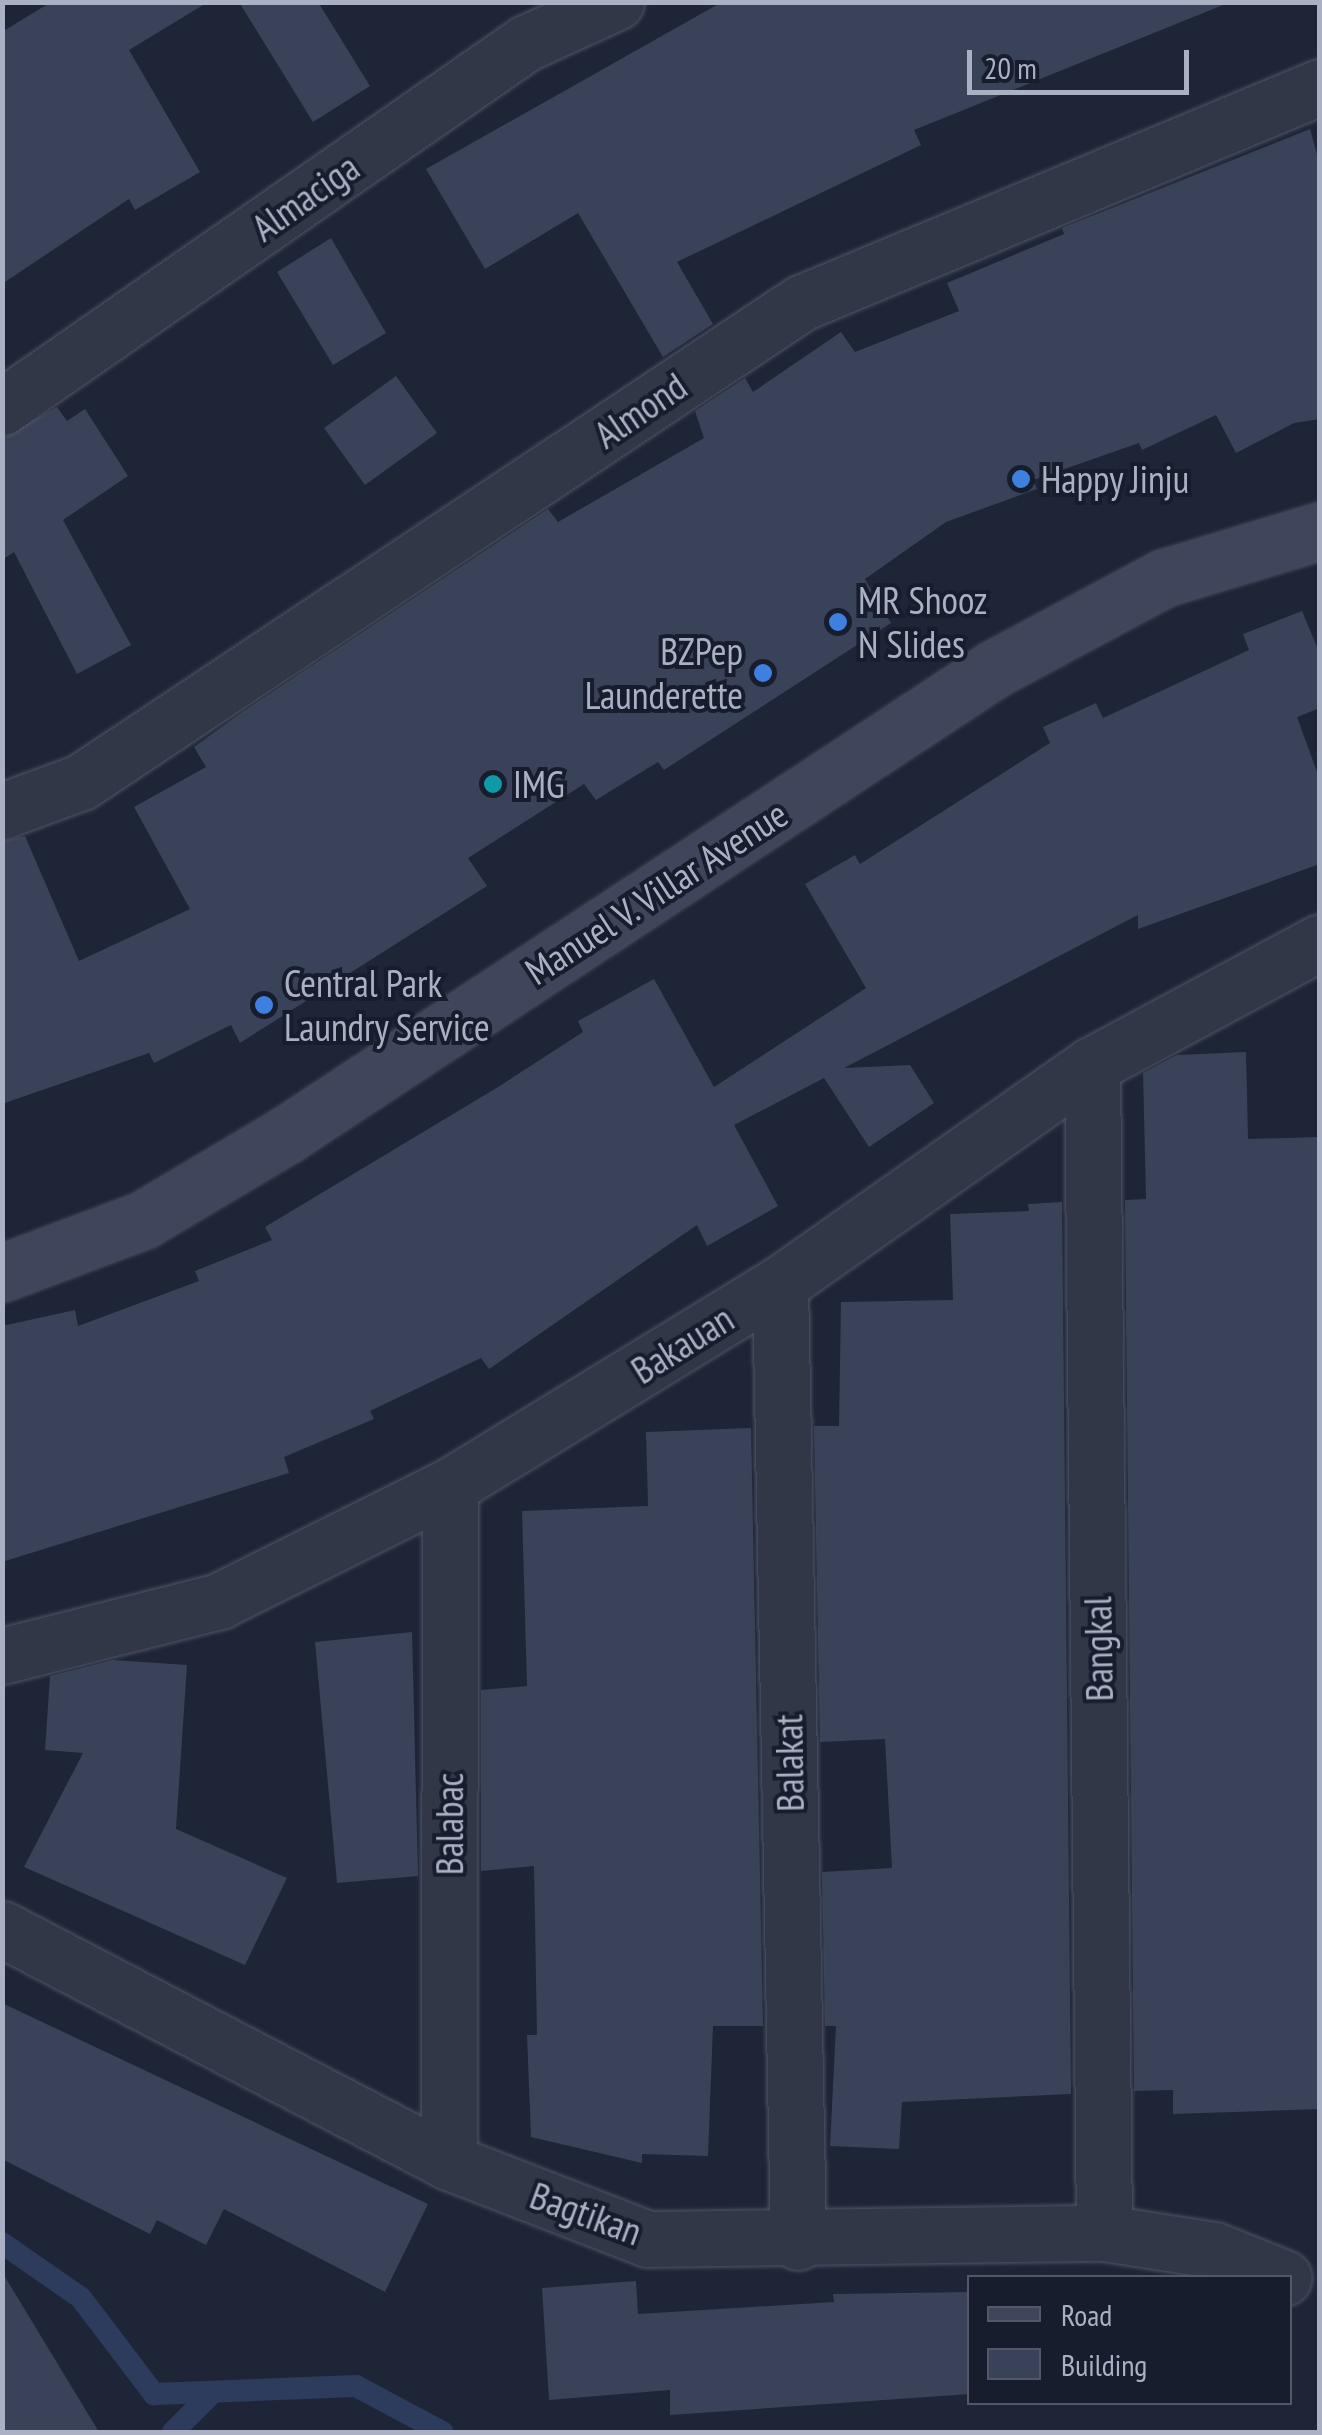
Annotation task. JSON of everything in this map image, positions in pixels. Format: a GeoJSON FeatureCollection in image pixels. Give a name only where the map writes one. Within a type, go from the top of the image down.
{"type":"FeatureCollection","features":[{"type":"Feature","properties":{"kind":"street","name":"Almaciga"},"geometry":{"type":"LineString","coordinates":[[2,406],[526,43],[616,2]]}},
{"type":"Feature","properties":{"kind":"street","name":"Almond"},"geometry":{"type":"LineString","coordinates":[[2,811],[81,782],[800,303],[1320,87]]}},
{"type":"Feature","properties":{"kind":"street","name":"Manuel V. Villar Avenue"},"geometry":{"type":"LineString","coordinates":[[2,1273],[143,1220],[286,1135],[994,670],[1164,578],[1320,530]]}},
{"type":"Feature","properties":{"kind":"street","name":"Bakauan"},"geometry":{"type":"LineString","coordinates":[[2,1656],[220,1601],[450,1486],[780,1284],[1092,1066],[1320,942]]}},
{"type":"Feature","properties":{"kind":"street","name":"Bangkal"},"geometry":{"type":"LineString","coordinates":[[1092,1066],[1104,2234]]}},
{"type":"Feature","properties":{"kind":"street","name":"Balakat"},"geometry":{"type":"LineString","coordinates":[[780,1284],[798,2242]]}},
{"type":"Feature","properties":{"kind":"street","name":"Balabac"},"geometry":{"type":"LineString","coordinates":[[449,2162],[450,1486]]}},
{"type":"Feature","properties":{"kind":"street","name":"Bagtikan"},"geometry":{"type":"LineString","coordinates":[[2,1929],[449,2162],[648,2239],[798,2242],[1104,2234],[1214,2250],[1276,2275]]}},
{"type":"Feature","properties":{"kind":"street","name":"Bagtikan"},"geometry":{"type":"LineString","coordinates":[[1292,2282],[1320,2296]]}},
{"type":"Feature","properties":{"kind":"building"},"geometry":{"type":"Polygon","coordinates":[[[51,2],[208,2],[129,50],[200,172],[135,210],[129,199],[2,284],[2,32],[51,2]]]}},
{"type":"Feature","properties":{"kind":"building"},"geometry":{"type":"Polygon","coordinates":[[[239,2],[318,2],[370,86],[313,122],[239,2]]]}},
{"type":"Feature","properties":{"kind":"building"},"geometry":{"type":"Polygon","coordinates":[[[722,2],[1223,5],[914,130],[921,145],[677,262],[713,324],[663,357],[578,213],[485,269],[426,169],[722,2]]]}},
{"type":"Feature","properties":{"kind":"building"},"geometry":{"type":"Polygon","coordinates":[[[1310,129],[1320,165],[1320,419],[1294,423],[1236,453],[1216,415],[1142,450],[1139,443],[1033,480],[1037,489],[946,522],[865,579],[891,623],[664,770],[658,762],[596,800],[584,784],[468,858],[487,886],[240,1043],[231,1025],[154,1063],[149,1053],[2,1104],[2,841],[25,836],[79,961],[190,909],[134,807],[206,767],[194,747],[241,713],[548,509],[558,522],[704,438],[695,411],[745,378],[753,392],[841,332],[855,352],[959,311],[947,283],[1064,234],[1062,228],[1310,129]]]}},
{"type":"Feature","properties":{"kind":"building"},"geometry":{"type":"Polygon","coordinates":[[[331,238],[386,333],[333,365],[277,272],[331,238]]]}},
{"type":"Feature","properties":{"kind":"building"},"geometry":{"type":"Polygon","coordinates":[[[396,376],[437,433],[365,485],[324,428],[396,376]]]}},
{"type":"Feature","properties":{"kind":"building"},"geometry":{"type":"Polygon","coordinates":[[[57,407],[67,421],[85,409],[128,476],[63,520],[131,645],[77,674],[14,552],[2,560],[2,438],[57,407]]]}},
{"type":"Feature","properties":{"kind":"building"},"geometry":{"type":"Polygon","coordinates":[[[1302,611],[1320,654],[1320,708],[1297,717],[1320,780],[1320,864],[1138,929],[1138,915],[844,1068],[910,1065],[934,1103],[869,1147],[824,1078],[734,1125],[778,1206],[707,1246],[697,1225],[489,1369],[481,1358],[370,1411],[374,1419],[284,1457],[289,1473],[2,1562],[2,1326],[75,1310],[78,1326],[199,1281],[195,1271],[272,1240],[265,1227],[498,1087],[583,1032],[578,1021],[654,979],[714,1087],[866,988],[805,884],[855,855],[860,864],[1050,743],[1043,727],[1096,703],[1103,718],[1249,650],[1243,634],[1302,611]]]}},
{"type":"Feature","properties":{"kind":"building"},"geometry":{"type":"Polygon","coordinates":[[[1246,1052],[1248,1139],[1320,1137],[1320,2109],[1173,2114],[1173,2090],[1134,2091],[1125,1200],[1146,1199],[1143,1073],[1177,1055],[1246,1052]]]}},
{"type":"Feature","properties":{"kind":"building"},"geometry":{"type":"Polygon","coordinates":[[[1062,1202],[1071,2094],[902,2102],[899,2149],[830,2146],[836,2026],[825,2026],[822,1872],[892,1868],[885,1739],[820,1742],[814,1426],[839,1426],[841,1302],[953,1300],[950,1214],[1029,1211],[1028,1204],[1062,1202]]]}},
{"type":"Feature","properties":{"kind":"building"},"geometry":{"type":"Polygon","coordinates":[[[751,1428],[763,2026],[713,2026],[708,2156],[642,2154],[642,2163],[531,2137],[527,2035],[537,2035],[534,1866],[481,1871],[481,1690],[527,1686],[522,1511],[648,1506],[646,1432],[751,1428]]]}},
{"type":"Feature","properties":{"kind":"building"},"geometry":{"type":"Polygon","coordinates":[[[412,1632],[418,1876],[337,1883],[315,1642],[412,1632]]]}},
{"type":"Feature","properties":{"kind":"building"},"geometry":{"type":"Polygon","coordinates":[[[113,1660],[187,1665],[176,1829],[287,1878],[245,1965],[24,1867],[83,1753],[45,1750],[50,1676],[113,1660]]]}},
{"type":"Feature","properties":{"kind":"building"},"geometry":{"type":"Polygon","coordinates":[[[2,2003],[428,2204],[385,2292],[224,2209],[206,2245],[157,2220],[150,2234],[2,2159],[2,2003]]]}},
{"type":"Feature","properties":{"kind":"building"},"geometry":{"type":"Polygon","coordinates":[[[2,2272],[99,2432],[2,2432],[2,2272]]]}},
{"type":"Feature","properties":{"kind":"building"},"geometry":{"type":"Polygon","coordinates":[[[636,2281],[638,2314],[834,2302],[833,2294],[967,2292],[967,2394],[670,2415],[670,2390],[549,2400],[542,2288],[636,2281]]]}},
{"type":"Feature","properties":{"kind":"waterway"},"geometry":{"type":"LineString","coordinates":[[2,2243],[81,2298],[154,2394],[356,2386],[442,2432]]}},
{"type":"Feature","properties":{"kind":"waterway"},"geometry":{"type":"LineString","coordinates":[[173,2432],[213,2392]]}},
{"type":"Feature","properties":{"kind":"place","name":"Happy Jinju"},"geometry":{"type":"Point","coordinates":[1021,479]}},
{"type":"Feature","properties":{"kind":"place","name":"MR Shooz N Slides"},"geometry":{"type":"Point","coordinates":[838,622]}},
{"type":"Feature","properties":{"kind":"place","name":"BZPep Launderette"},"geometry":{"type":"Point","coordinates":[763,673]}},
{"type":"Feature","properties":{"kind":"place","name":"IMG"},"geometry":{"type":"Point","coordinates":[493,784]}},
{"type":"Feature","properties":{"kind":"place","name":"Central Park Laundry Service"},"geometry":{"type":"Point","coordinates":[264,1005]}}]}
